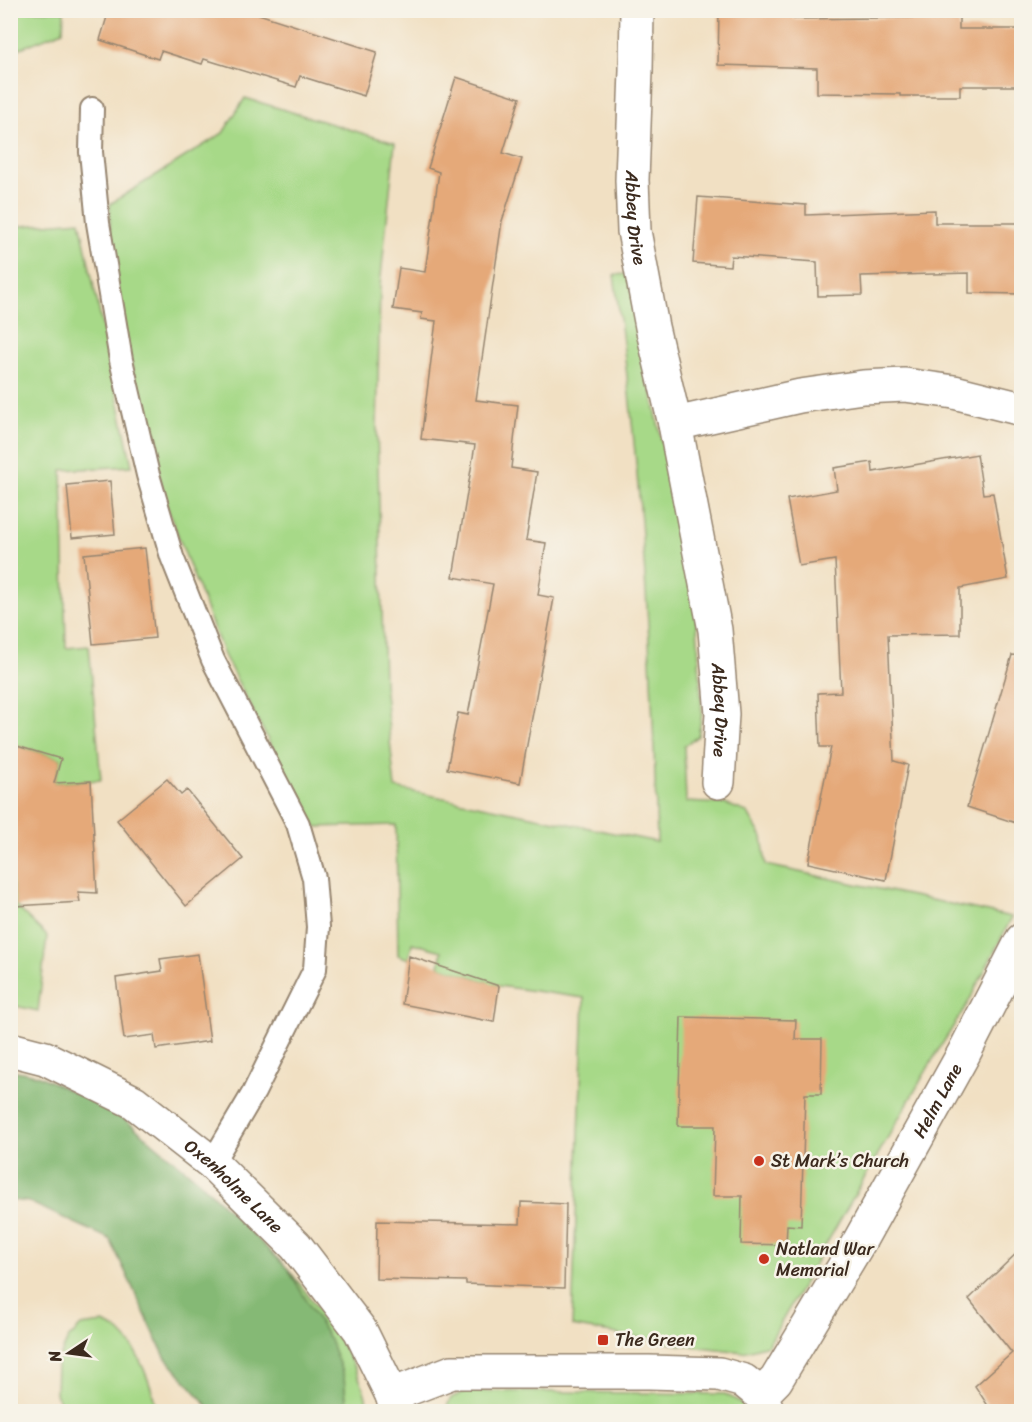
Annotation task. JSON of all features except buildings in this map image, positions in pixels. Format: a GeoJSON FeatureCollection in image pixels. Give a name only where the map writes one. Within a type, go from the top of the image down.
{"type":"FeatureCollection","features":[{"type":"Feature","properties":{"kind":"street","name":"Abbey Drive"},"geometry":{"type":"LineString","coordinates":[[637,10],[632,180],[634,231],[715,630],[722,714],[718,782]]}},
{"type":"Feature","properties":{"kind":"street"},"geometry":{"type":"LineString","coordinates":[[675,424],[800,396],[863,387],[905,385],[954,392],[1022,409]]}},
{"type":"Feature","properties":{"kind":"street","name":"Helm Lane"},"geometry":{"type":"LineString","coordinates":[[764,1403],[859,1242],[964,1053],[1022,940]]}},
{"type":"Feature","properties":{"kind":"street","name":"Oxenholme Lane"},"geometry":{"type":"LineString","coordinates":[[10,1049],[45,1058],[134,1102],[212,1163],[296,1246],[360,1330],[394,1403],[452,1372],[719,1374],[744,1381],[764,1403]]}},
{"type":"Feature","properties":{"kind":"lane"},"geometry":{"type":"LineString","coordinates":[[92,109],[92,152],[98,223],[121,360],[148,475],[172,557],[213,660],[298,824],[314,878],[318,927],[315,969],[254,1092],[212,1163]]}},
{"type":"Feature","properties":{"kind":"green space"},"geometry":{"type":"Polygon","coordinates":[[[11,10],[64,11],[63,31],[11,52],[11,10]]]}},
{"type":"Feature","properties":{"kind":"green space"},"geometry":{"type":"Polygon","coordinates":[[[245,98],[395,143],[380,286],[377,429],[384,683],[395,788],[657,842],[644,558],[631,416],[614,275],[628,274],[697,625],[702,714],[698,736],[684,746],[686,802],[725,804],[747,812],[762,837],[766,865],[1012,917],[968,1003],[936,1054],[768,1345],[743,1352],[674,1344],[572,1326],[584,998],[499,986],[439,966],[442,951],[412,943],[409,959],[398,955],[396,825],[313,827],[224,655],[167,507],[130,359],[110,256],[110,204],[223,133],[245,98]]]}},
{"type":"Feature","properties":{"kind":"green space"},"geometry":{"type":"Polygon","coordinates":[[[80,221],[132,466],[62,470],[66,648],[89,646],[101,780],[54,783],[61,759],[11,744],[10,227],[80,221]]]}},
{"type":"Feature","properties":{"kind":"green space"},"geometry":{"type":"Polygon","coordinates":[[[10,874],[13,875],[16,906],[47,936],[38,1011],[11,1005],[10,874]]]}},
{"type":"Feature","properties":{"kind":"green space"},"geometry":{"type":"Polygon","coordinates":[[[11,1070],[37,1075],[117,1113],[198,1180],[288,1269],[330,1340],[344,1377],[347,1411],[212,1411],[165,1357],[110,1239],[29,1202],[11,1200],[11,1070]]]}},
{"type":"Feature","properties":{"kind":"green space"},"geometry":{"type":"Polygon","coordinates":[[[288,1269],[324,1317],[349,1357],[359,1376],[368,1411],[347,1411],[344,1377],[288,1269]]]}},
{"type":"Feature","properties":{"kind":"green space"},"geometry":{"type":"Polygon","coordinates":[[[103,1323],[118,1331],[133,1348],[148,1380],[157,1411],[64,1411],[56,1394],[57,1363],[68,1339],[81,1326],[103,1323]]]}},
{"type":"Feature","properties":{"kind":"green space"},"geometry":{"type":"Polygon","coordinates":[[[465,1391],[725,1394],[755,1412],[444,1412],[451,1398],[465,1391]]]}},
{"type":"Feature","properties":{"kind":"place","name":"St Mark’s Church"},"geometry":{"type":"Point","coordinates":[759,1161]}},
{"type":"Feature","properties":{"kind":"place","name":"Natland War Memorial"},"geometry":{"type":"Point","coordinates":[764,1259]}},
{"type":"Feature","properties":{"kind":"place","name":"The Green"},"geometry":{"type":"Point","coordinates":[603,1340]}}]}
